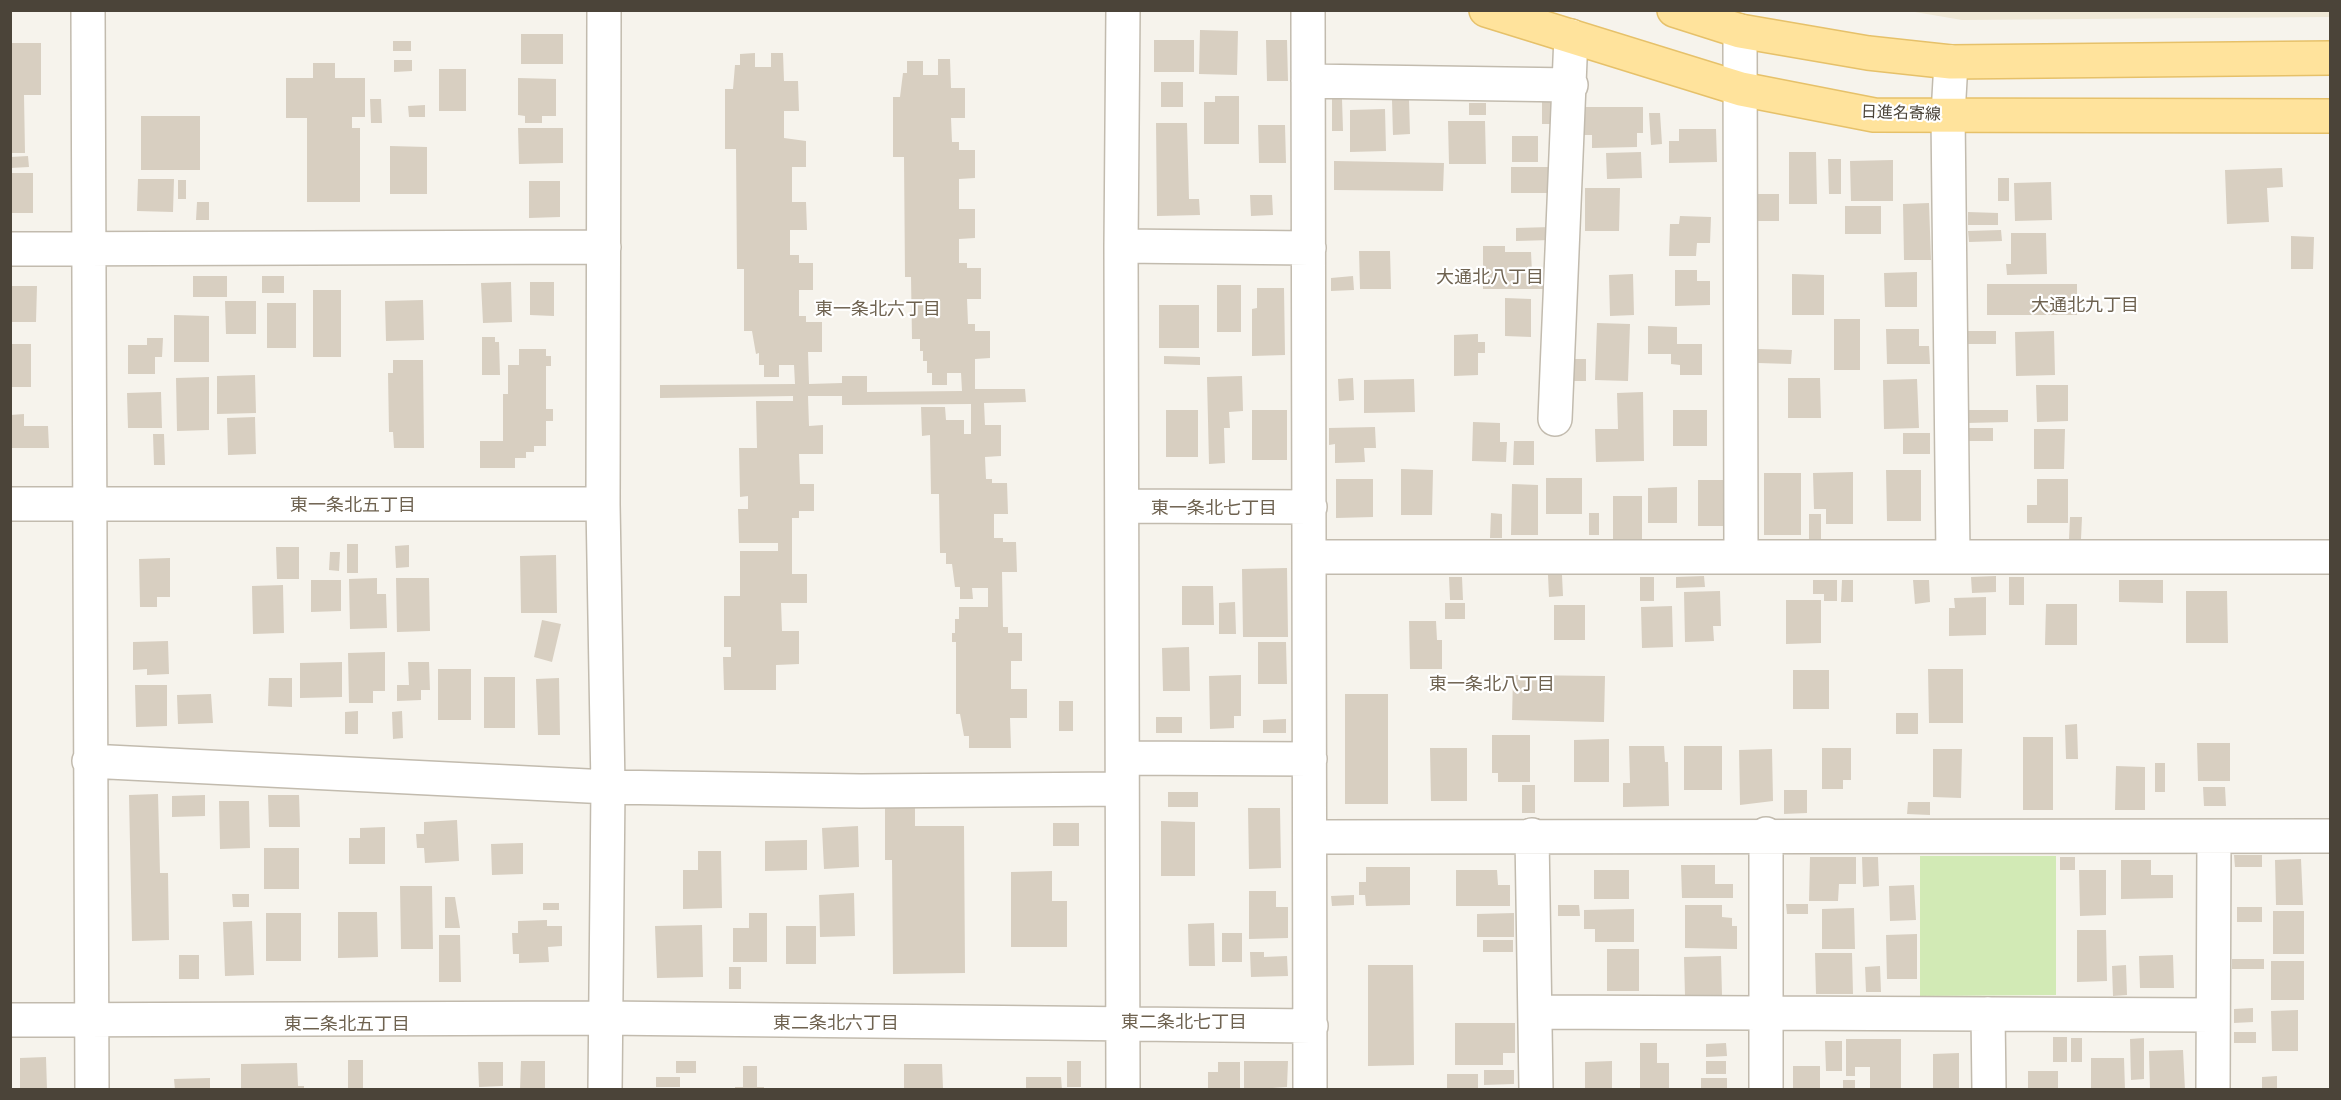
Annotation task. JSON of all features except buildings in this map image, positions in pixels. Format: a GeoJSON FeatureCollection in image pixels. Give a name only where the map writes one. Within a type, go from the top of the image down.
{"type":"FeatureCollection","features":[{"type":"Feature","properties":{"kind":"main road","name":"日進名寄線"},"geometry":{"type":"LineString","coordinates":[[1486,10],[1741,89],[1874,115],[2331,116]]}},
{"type":"Feature","properties":{"kind":"main road"},"geometry":{"type":"LineString","coordinates":[[1674,10],[1740,31],[1868,53],[1951,62],[2331,58]]}},
{"type":"Feature","properties":{"kind":"street"},"geometry":{"type":"LineString","coordinates":[[88,10],[92,1089]]}},
{"type":"Feature","properties":{"kind":"street"},"geometry":{"type":"LineString","coordinates":[[604,10],[603,504],[608,787],[605,1089]]}},
{"type":"Feature","properties":{"kind":"street"},"geometry":{"type":"LineString","coordinates":[[1123,10],[1121,246],[1123,1089]]}},
{"type":"Feature","properties":{"kind":"street"},"geometry":{"type":"LineString","coordinates":[[1308,10],[1311,1089]]}},
{"type":"Feature","properties":{"kind":"street"},"geometry":{"type":"LineString","coordinates":[[1740,31],[1741,556]]}},
{"type":"Feature","properties":{"kind":"street"},"geometry":{"type":"LineString","coordinates":[[1555,419],[1571,85],[1571,36]]}},
{"type":"Feature","properties":{"kind":"street"},"geometry":{"type":"LineString","coordinates":[[1951,62],[1948,115],[1953,556]]}},
{"type":"Feature","properties":{"kind":"street"},"geometry":{"type":"LineString","coordinates":[[1308,81],[1571,85]]}},
{"type":"Feature","properties":{"kind":"street"},"geometry":{"type":"LineString","coordinates":[[1121,246],[1309,248]]}},
{"type":"Feature","properties":{"kind":"street"},"geometry":{"type":"LineString","coordinates":[[10,249],[604,247]]}},
{"type":"Feature","properties":{"kind":"street"},"geometry":{"type":"LineString","coordinates":[[10,504],[603,504]]}},
{"type":"Feature","properties":{"kind":"street"},"geometry":{"type":"LineString","coordinates":[[1122,506],[1310,507]]}},
{"type":"Feature","properties":{"kind":"street"},"geometry":{"type":"LineString","coordinates":[[1310,557],[2331,557]]}},
{"type":"Feature","properties":{"kind":"street"},"geometry":{"type":"LineString","coordinates":[[89,761],[608,787],[861,791],[1310,759]]}},
{"type":"Feature","properties":{"kind":"street"},"geometry":{"type":"LineString","coordinates":[[1310,837],[1766,834],[2331,836]]}},
{"type":"Feature","properties":{"kind":"street"},"geometry":{"type":"LineString","coordinates":[[1766,834],[1766,1089]]}},
{"type":"Feature","properties":{"kind":"street"},"geometry":{"type":"LineString","coordinates":[[1532,835],[1536,1089]]}},
{"type":"Feature","properties":{"kind":"street"},"geometry":{"type":"LineString","coordinates":[[2213,1089],[2214,837]]}},
{"type":"Feature","properties":{"kind":"street"},"geometry":{"type":"LineString","coordinates":[[1535,1012],[2213,1015]]}},
{"type":"Feature","properties":{"kind":"street"},"geometry":{"type":"LineString","coordinates":[[1988,1014],[1989,1089]]}},
{"type":"Feature","properties":{"kind":"street"},"geometry":{"type":"LineString","coordinates":[[10,1020],[605,1018],[1311,1026]]}},
{"type":"Feature","properties":{"kind":"shaded area"},"geometry":{"type":"Polygon","coordinates":[[[2330,10],[2330,17],[1962,20],[1909,11],[2330,10]]]}},
{"type":"Feature","properties":{"kind":"green space"},"geometry":{"type":"Polygon","coordinates":[[[1920,856],[2056,856],[2056,995],[1920,996],[1920,856]]]}},
{"type":"Feature","properties":{"kind":"district","name":"大通北八丁目"},"geometry":{"type":"Point","coordinates":[1490,277]}},
{"type":"Feature","properties":{"kind":"district","name":"大通北九丁目"},"geometry":{"type":"Point","coordinates":[2085,305]}},
{"type":"Feature","properties":{"kind":"district","name":"東一条北六丁目"},"geometry":{"type":"Point","coordinates":[878,309]}},
{"type":"Feature","properties":{"kind":"district","name":"東一条北五丁目"},"geometry":{"type":"Point","coordinates":[353,505]}},
{"type":"Feature","properties":{"kind":"district","name":"東一条北七丁目"},"geometry":{"type":"Point","coordinates":[1214,508]}},
{"type":"Feature","properties":{"kind":"district","name":"東一条北八丁目"},"geometry":{"type":"Point","coordinates":[1492,684]}},
{"type":"Feature","properties":{"kind":"district","name":"東二条北七丁目"},"geometry":{"type":"Point","coordinates":[1184,1022]}},
{"type":"Feature","properties":{"kind":"district","name":"東二条北六丁目"},"geometry":{"type":"Point","coordinates":[836,1023]}},
{"type":"Feature","properties":{"kind":"district","name":"東二条北五丁目"},"geometry":{"type":"Point","coordinates":[347,1024]}}]}
